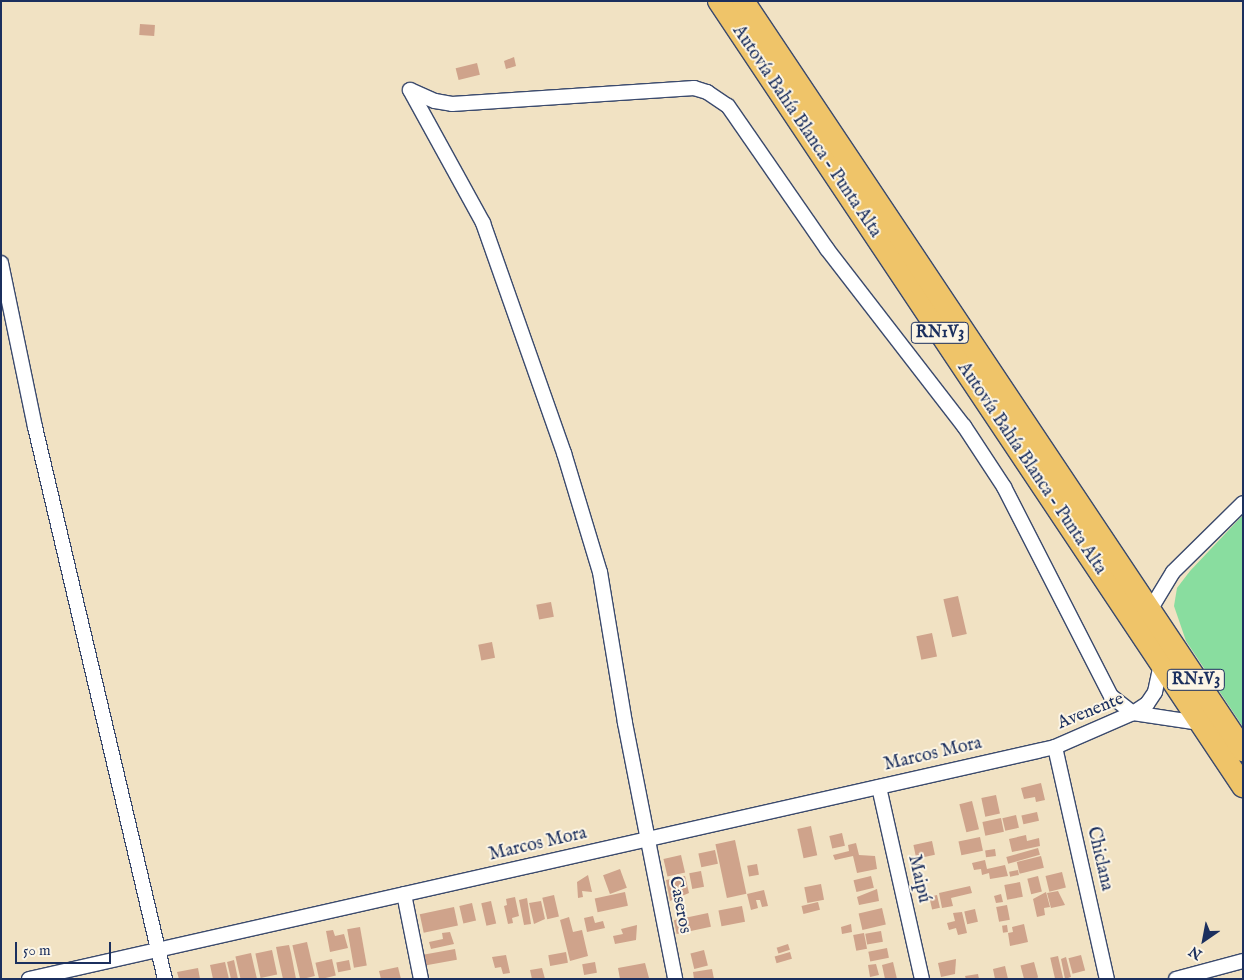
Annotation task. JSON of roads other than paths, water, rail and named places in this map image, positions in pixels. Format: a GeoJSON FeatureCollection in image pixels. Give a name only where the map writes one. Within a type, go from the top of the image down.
{"type":"FeatureCollection","features":[{"type":"Feature","properties":{"kind":"main road","name":"Autovía Bahía Blanca - Punta Alta"},"geometry":{"type":"LineString","coordinates":[[719,1],[1243,786]]}},
{"type":"Feature","properties":{"kind":"main road","name":"Autovía Bahía Blanca - Punta Alta"},"geometry":{"type":"LineString","coordinates":[[743,1],[1243,750]]}},
{"type":"Feature","properties":{"kind":"street","name":"Caseros"},"geometry":{"type":"LineString","coordinates":[[675,979],[647,839],[600,572],[564,453],[483,223],[410,90],[435,101],[452,104],[694,88],[707,92],[728,106],[827,248],[964,426],[1004,487],[1111,696],[1133,713]]}},
{"type":"Feature","properties":{"kind":"street"},"geometry":{"type":"LineString","coordinates":[[1,263],[36,427],[165,979]]}},
{"type":"Feature","properties":{"kind":"street"},"geometry":{"type":"LineString","coordinates":[[1150,610],[1173,572],[1243,503]]}},
{"type":"Feature","properties":{"kind":"street"},"geometry":{"type":"LineString","coordinates":[[1133,713],[1147,704],[1155,692],[1161,664]]}},
{"type":"Feature","properties":{"kind":"street","name":"Avenente"},"geometry":{"type":"LineString","coordinates":[[1055,747],[1133,713],[1200,723]]}},
{"type":"Feature","properties":{"kind":"street","name":"Marcos Mora"},"geometry":{"type":"LineString","coordinates":[[29,979],[1055,747]]}},
{"type":"Feature","properties":{"kind":"street","name":"Chiclana"},"geometry":{"type":"LineString","coordinates":[[1055,747],[1107,979]]}},
{"type":"Feature","properties":{"kind":"street","name":"Maipú"},"geometry":{"type":"LineString","coordinates":[[879,787],[922,979]]}},
{"type":"Feature","properties":{"kind":"street"},"geometry":{"type":"LineString","coordinates":[[404,894],[421,979]]}},
{"type":"Feature","properties":{"kind":"street"},"geometry":{"type":"LineString","coordinates":[[1176,979],[1243,961]]}}]}
